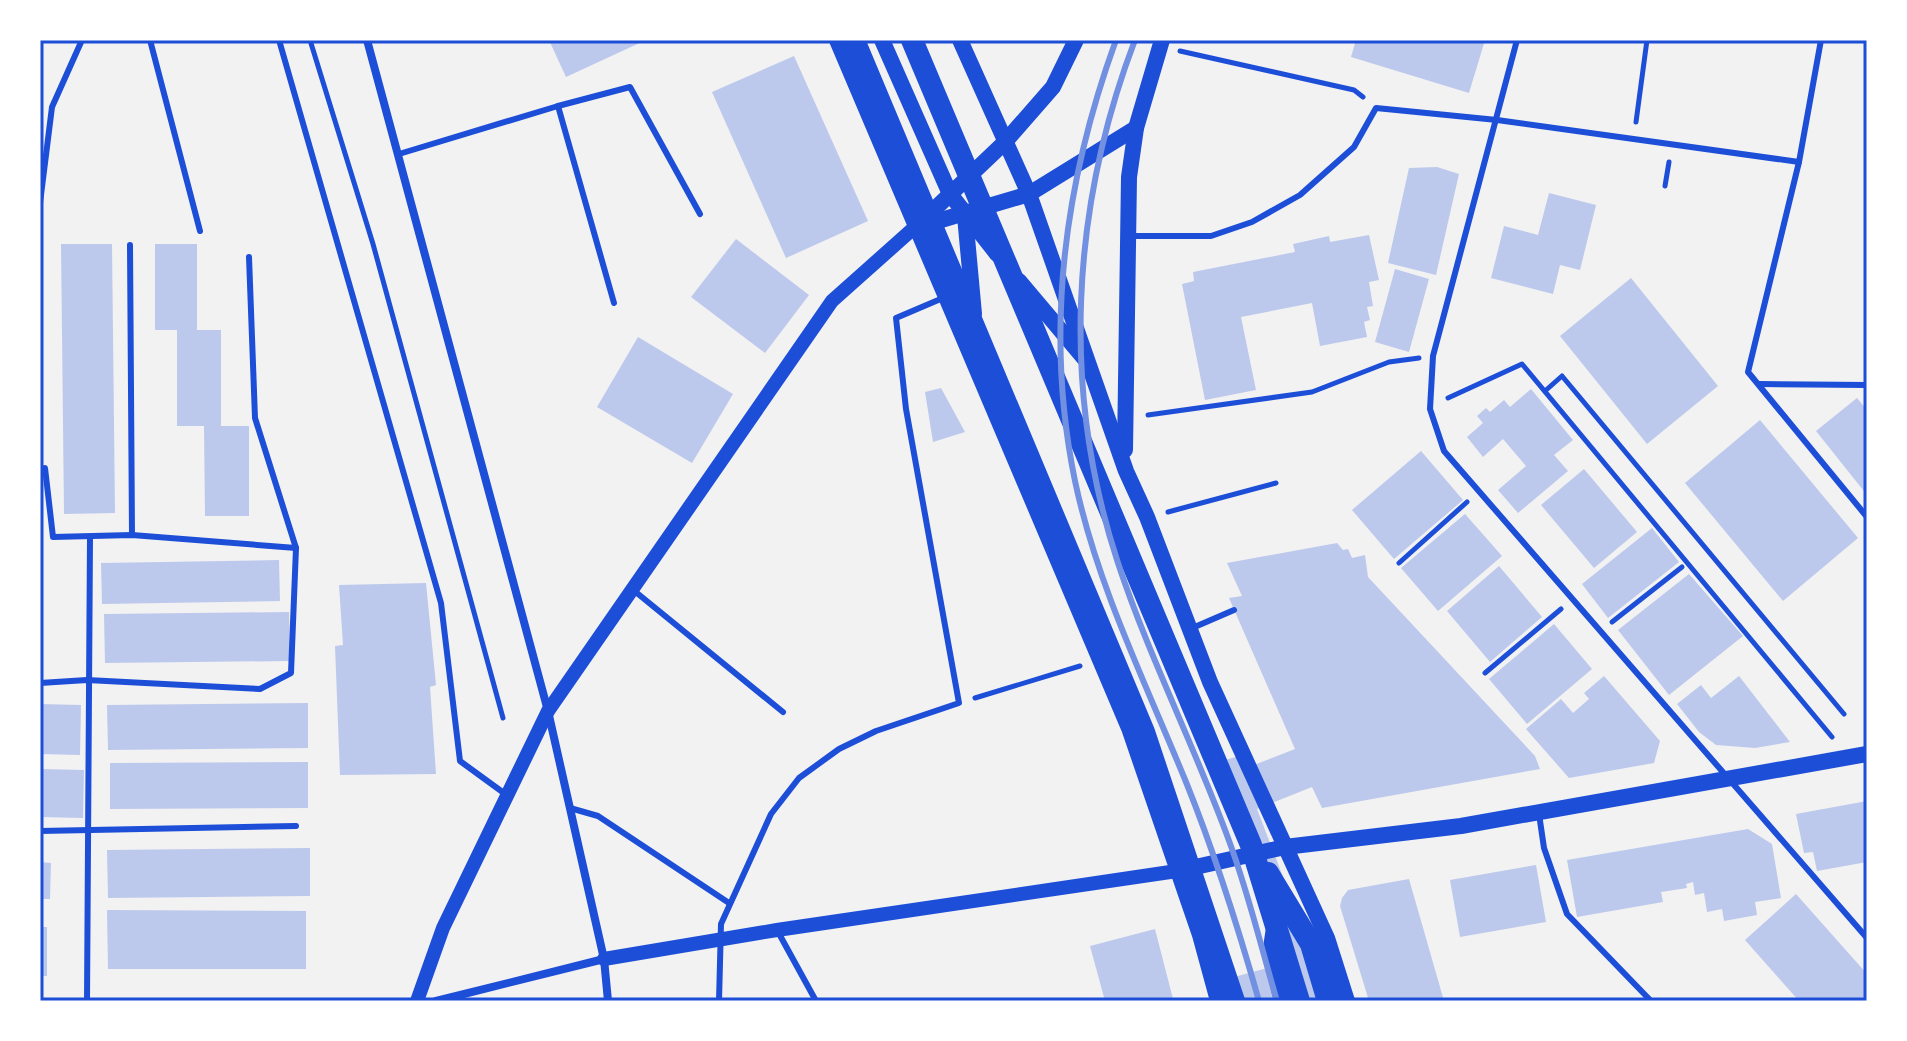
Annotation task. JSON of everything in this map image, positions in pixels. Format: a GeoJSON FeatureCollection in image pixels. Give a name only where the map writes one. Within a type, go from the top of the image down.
{"type":"FeatureCollection","features":[{"type":"Feature","properties":{"kind":"highway"},"geometry":{"type":"LineString","coordinates":[[854,40],[1144,732],[1234,1001]]}},
{"type":"Feature","properties":{"kind":"highway"},"geometry":{"type":"LineString","coordinates":[[912,40],[1251,845],[1299,1001]]}},
{"type":"Feature","properties":{"kind":"highway"},"geometry":{"type":"LineString","coordinates":[[1251,845],[1311,944],[1328,1001]]}},
{"type":"Feature","properties":{"kind":"main road"},"geometry":{"type":"LineString","coordinates":[[837,40],[1129,728],[1218,1001]]}},
{"type":"Feature","properties":{"kind":"main road"},"geometry":{"type":"LineString","coordinates":[[882,40],[950,194],[1090,365]]}},
{"type":"Feature","properties":{"kind":"main road"},"geometry":{"type":"LineString","coordinates":[[960,40],[1029,194],[1126,471],[1190,629],[1327,938],[1347,1001]]}},
{"type":"Feature","properties":{"kind":"main road"},"geometry":{"type":"LineString","coordinates":[[915,227],[1004,143],[1053,87],[1076,40]]}},
{"type":"Feature","properties":{"kind":"main road"},"geometry":{"type":"LineString","coordinates":[[1126,471],[1123,418],[1127,236],[1136,128],[1161,44]]}},
{"type":"Feature","properties":{"kind":"main road"},"geometry":{"type":"LineString","coordinates":[[915,227],[965,216],[1029,194],[1136,128]]}},
{"type":"Feature","properties":{"kind":"main road"},"geometry":{"type":"LineString","coordinates":[[965,216],[980,377]]}},
{"type":"Feature","properties":{"kind":"main road"},"geometry":{"type":"LineString","coordinates":[[1177,871],[1285,847],[1461,826],[1867,754]]}},
{"type":"Feature","properties":{"kind":"main road"},"geometry":{"type":"LineString","coordinates":[[1282,1001],[1270,954],[1285,847]]}},
{"type":"Feature","properties":{"kind":"street"},"geometry":{"type":"LineString","coordinates":[[367,40],[548,711],[604,959],[608,1001]]}},
{"type":"Feature","properties":{"kind":"street"},"geometry":{"type":"LineString","coordinates":[[417,1001],[443,928],[548,711],[832,301],[915,227]]}},
{"type":"Feature","properties":{"kind":"street"},"geometry":{"type":"LineString","coordinates":[[436,1001],[604,959],[777,930],[1177,871]]}},
{"type":"Feature","properties":{"kind":"lane"},"geometry":{"type":"LineString","coordinates":[[40,203],[52,107],[82,40]]}},
{"type":"Feature","properties":{"kind":"lane"},"geometry":{"type":"LineString","coordinates":[[150,40],[200,231]]}},
{"type":"Feature","properties":{"kind":"lane"},"geometry":{"type":"LineString","coordinates":[[279,40],[441,603],[460,761],[509,797]]}},
{"type":"Feature","properties":{"kind":"lane"},"geometry":{"type":"LineString","coordinates":[[1517,40],[1433,356],[1430,409],[1444,451],[1724,778],[1867,938]]}},
{"type":"Feature","properties":{"kind":"lane"},"geometry":{"type":"LineString","coordinates":[[1821,40],[1799,162],[1748,372],[1867,517]]}},
{"type":"Feature","properties":{"kind":"lane"},"geometry":{"type":"LineString","coordinates":[[399,154],[630,87],[700,214]]}},
{"type":"Feature","properties":{"kind":"lane"},"geometry":{"type":"LineString","coordinates":[[558,106],[614,303]]}},
{"type":"Feature","properties":{"kind":"lane"},"geometry":{"type":"LineString","coordinates":[[1127,236],[1211,236],[1252,222],[1300,195],[1354,147],[1376,108],[1497,120],[1799,162]]}},
{"type":"Feature","properties":{"kind":"lane"},"geometry":{"type":"LineString","coordinates":[[130,245],[132,535]]}},
{"type":"Feature","properties":{"kind":"lane"},"geometry":{"type":"LineString","coordinates":[[40,683],[87,680],[260,689],[291,673],[296,548],[255,418],[249,257]]}},
{"type":"Feature","properties":{"kind":"lane"},"geometry":{"type":"LineString","coordinates":[[719,1001],[721,924],[771,814],[799,778],[839,749],[876,731],[959,703],[906,409],[896,318],[946,297]]}},
{"type":"Feature","properties":{"kind":"lane"},"geometry":{"type":"LineString","coordinates":[[1759,384],[1867,385]]}},
{"type":"Feature","properties":{"kind":"lane"},"geometry":{"type":"LineString","coordinates":[[45,468],[53,537],[132,535],[296,548]]}},
{"type":"Feature","properties":{"kind":"lane"},"geometry":{"type":"LineString","coordinates":[[87,1001],[90,537]]}},
{"type":"Feature","properties":{"kind":"lane"},"geometry":{"type":"LineString","coordinates":[[632,589],[783,712]]}},
{"type":"Feature","properties":{"kind":"lane"},"geometry":{"type":"LineString","coordinates":[[1190,629],[1234,610]]}},
{"type":"Feature","properties":{"kind":"lane"},"geometry":{"type":"LineString","coordinates":[[570,808],[598,816],[729,903]]}},
{"type":"Feature","properties":{"kind":"lane"},"geometry":{"type":"LineString","coordinates":[[1539,810],[1544,848],[1567,914],[1651,1001]]}},
{"type":"Feature","properties":{"kind":"lane"},"geometry":{"type":"LineString","coordinates":[[40,831],[86,833],[296,826]]}},
{"type":"Feature","properties":{"kind":"lane"},"geometry":{"type":"LineString","coordinates":[[777,930],[816,1001]]}},
{"type":"Feature","properties":{"kind":"path"},"geometry":{"type":"LineString","coordinates":[[310,40],[373,244],[503,718]]}},
{"type":"Feature","properties":{"kind":"path"},"geometry":{"type":"LineString","coordinates":[[1634,139],[1647,40]]}},
{"type":"Feature","properties":{"kind":"path"},"geometry":{"type":"LineString","coordinates":[[1161,44],[1354,90],[1376,108]]}},
{"type":"Feature","properties":{"kind":"path"},"geometry":{"type":"LineString","coordinates":[[1665,186],[1672,145]]}},
{"type":"Feature","properties":{"kind":"path"},"geometry":{"type":"LineString","coordinates":[[1123,418],[1312,392],[1389,362],[1433,356]]}},
{"type":"Feature","properties":{"kind":"path"},"geometry":{"type":"LineString","coordinates":[[1430,409],[1522,364],[1848,756]]}},
{"type":"Feature","properties":{"kind":"path"},"geometry":{"type":"LineString","coordinates":[[1545,391],[1562,376],[1844,714]]}},
{"type":"Feature","properties":{"kind":"path"},"geometry":{"type":"LineString","coordinates":[[1147,517],[1276,483]]}},
{"type":"Feature","properties":{"kind":"path"},"geometry":{"type":"LineString","coordinates":[[1399,563],[1479,492]]}},
{"type":"Feature","properties":{"kind":"path"},"geometry":{"type":"LineString","coordinates":[[1599,632],[1682,567]]}},
{"type":"Feature","properties":{"kind":"path"},"geometry":{"type":"LineString","coordinates":[[1485,673],[1572,601]]}},
{"type":"Feature","properties":{"kind":"path"},"geometry":{"type":"LineString","coordinates":[[959,703],[1100,660]]}},
{"type":"Feature","properties":{"kind":"building"},"geometry":{"type":"Polygon","coordinates":[[[549,40],[646,40],[566,77],[549,40]]]}},
{"type":"Feature","properties":{"kind":"building"},"geometry":{"type":"Polygon","coordinates":[[[1356,40],[1485,40],[1469,93],[1351,57],[1356,40]]]}},
{"type":"Feature","properties":{"kind":"building"},"geometry":{"type":"Polygon","coordinates":[[[794,56],[868,221],[786,258],[712,92],[794,56]]]}},
{"type":"Feature","properties":{"kind":"building"},"geometry":{"type":"Polygon","coordinates":[[[1437,167],[1459,174],[1436,275],[1388,263],[1409,168],[1437,167]]]}},
{"type":"Feature","properties":{"kind":"building"},"geometry":{"type":"Polygon","coordinates":[[[1549,193],[1596,205],[1580,270],[1560,265],[1553,294],[1491,278],[1504,226],[1538,235],[1549,193]]]}},
{"type":"Feature","properties":{"kind":"building"},"geometry":{"type":"Polygon","coordinates":[[[1369,235],[1379,280],[1369,282],[1373,306],[1367,307],[1370,320],[1364,322],[1367,337],[1320,346],[1312,303],[1241,317],[1256,390],[1205,400],[1182,284],[1194,281],[1193,272],[1295,252],[1293,244],[1329,236],[1330,242],[1369,235]]]}},
{"type":"Feature","properties":{"kind":"building"},"geometry":{"type":"Polygon","coordinates":[[[736,239],[809,295],[765,353],[691,297],[736,239]]]}},
{"type":"Feature","properties":{"kind":"building"},"geometry":{"type":"Polygon","coordinates":[[[61,244],[112,244],[115,513],[64,514],[61,244]]]}},
{"type":"Feature","properties":{"kind":"building"},"geometry":{"type":"Polygon","coordinates":[[[155,244],[197,244],[197,330],[221,330],[221,426],[249,426],[249,516],[205,516],[204,426],[177,426],[177,330],[155,330],[155,244]]]}},
{"type":"Feature","properties":{"kind":"building"},"geometry":{"type":"Polygon","coordinates":[[[1395,269],[1429,279],[1409,352],[1375,342],[1395,269]]]}},
{"type":"Feature","properties":{"kind":"building"},"geometry":{"type":"Polygon","coordinates":[[[1631,278],[1718,386],[1647,444],[1560,336],[1631,278]]]}},
{"type":"Feature","properties":{"kind":"building"},"geometry":{"type":"Polygon","coordinates":[[[638,337],[733,394],[692,463],[597,407],[638,337]]]}},
{"type":"Feature","properties":{"kind":"building"},"geometry":{"type":"Polygon","coordinates":[[[941,388],[965,432],[933,442],[925,392],[941,388]]]}},
{"type":"Feature","properties":{"kind":"building"},"geometry":{"type":"Polygon","coordinates":[[[1531,389],[1573,440],[1554,455],[1568,471],[1518,513],[1498,490],[1526,466],[1503,439],[1483,457],[1467,437],[1483,423],[1477,416],[1486,408],[1490,412],[1504,400],[1510,407],[1531,389]]]}},
{"type":"Feature","properties":{"kind":"building"},"geometry":{"type":"Polygon","coordinates":[[[1857,398],[1867,410],[1867,495],[1816,431],[1857,398]]]}},
{"type":"Feature","properties":{"kind":"building"},"geometry":{"type":"Polygon","coordinates":[[[1760,420],[1858,538],[1783,601],[1685,483],[1760,420]]]}},
{"type":"Feature","properties":{"kind":"building"},"geometry":{"type":"Polygon","coordinates":[[[1421,451],[1463,500],[1394,559],[1352,510],[1421,451]]]}},
{"type":"Feature","properties":{"kind":"building"},"geometry":{"type":"Polygon","coordinates":[[[1584,469],[1637,532],[1594,568],[1541,505],[1584,469]]]}},
{"type":"Feature","properties":{"kind":"building"},"geometry":{"type":"Polygon","coordinates":[[[1465,514],[1502,556],[1438,611],[1401,568],[1465,514]]]}},
{"type":"Feature","properties":{"kind":"building"},"geometry":{"type":"Polygon","coordinates":[[[1652,528],[1679,562],[1608,618],[1582,584],[1652,528]]]}},
{"type":"Feature","properties":{"kind":"building"},"geometry":{"type":"Polygon","coordinates":[[[1337,543],[1343,550],[1348,549],[1352,558],[1365,555],[1368,577],[1535,756],[1540,769],[1322,808],[1312,787],[1257,809],[1282,874],[1318,1001],[1232,1001],[1234,977],[1279,965],[1214,763],[1243,755],[1254,765],[1295,749],[1229,598],[1242,596],[1227,563],[1337,543]]]}},
{"type":"Feature","properties":{"kind":"building"},"geometry":{"type":"Polygon","coordinates":[[[279,560],[280,601],[102,604],[101,563],[279,560]]]}},
{"type":"Feature","properties":{"kind":"building"},"geometry":{"type":"Polygon","coordinates":[[[1499,566],[1542,617],[1490,662],[1447,611],[1499,566]]]}},
{"type":"Feature","properties":{"kind":"building"},"geometry":{"type":"Polygon","coordinates":[[[1689,574],[1743,636],[1669,695],[1618,630],[1689,574]]]}},
{"type":"Feature","properties":{"kind":"building"},"geometry":{"type":"Polygon","coordinates":[[[426,583],[436,685],[430,687],[436,774],[340,775],[335,646],[343,645],[339,585],[426,583]]]}},
{"type":"Feature","properties":{"kind":"building"},"geometry":{"type":"Polygon","coordinates":[[[289,612],[290,661],[105,663],[104,614],[289,612]]]}},
{"type":"Feature","properties":{"kind":"building"},"geometry":{"type":"Polygon","coordinates":[[[1554,624],[1592,669],[1527,724],[1489,679],[1554,624]]]}},
{"type":"Feature","properties":{"kind":"building"},"geometry":{"type":"Polygon","coordinates":[[[1604,676],[1660,741],[1654,763],[1569,778],[1526,729],[1561,699],[1573,713],[1589,699],[1584,693],[1604,676]]]}},
{"type":"Feature","properties":{"kind":"building"},"geometry":{"type":"Polygon","coordinates":[[[1739,676],[1790,742],[1755,748],[1716,745],[1699,732],[1677,704],[1701,685],[1711,698],[1739,676]]]}},
{"type":"Feature","properties":{"kind":"building"},"geometry":{"type":"Polygon","coordinates":[[[308,703],[308,748],[108,750],[107,705],[308,703]]]}},
{"type":"Feature","properties":{"kind":"building"},"geometry":{"type":"Polygon","coordinates":[[[40,704],[81,705],[80,755],[40,754],[40,704]]]}},
{"type":"Feature","properties":{"kind":"building"},"geometry":{"type":"Polygon","coordinates":[[[308,762],[308,808],[110,809],[110,763],[308,762]]]}},
{"type":"Feature","properties":{"kind":"building"},"geometry":{"type":"Polygon","coordinates":[[[40,769],[84,770],[83,818],[40,817],[40,769]]]}},
{"type":"Feature","properties":{"kind":"building"},"geometry":{"type":"Polygon","coordinates":[[[1867,801],[1867,862],[1817,871],[1813,852],[1804,853],[1796,814],[1867,801]]]}},
{"type":"Feature","properties":{"kind":"building"},"geometry":{"type":"Polygon","coordinates":[[[1748,829],[1772,844],[1781,898],[1755,902],[1757,915],[1724,921],[1722,909],[1707,912],[1704,893],[1695,895],[1693,882],[1686,884],[1687,888],[1661,892],[1663,902],[1577,917],[1567,860],[1748,829]]]}},
{"type":"Feature","properties":{"kind":"building"},"geometry":{"type":"Polygon","coordinates":[[[310,848],[310,896],[108,898],[107,850],[310,848]]]}},
{"type":"Feature","properties":{"kind":"building"},"geometry":{"type":"Polygon","coordinates":[[[40,862],[51,863],[50,899],[40,899],[40,862]]]}},
{"type":"Feature","properties":{"kind":"building"},"geometry":{"type":"Polygon","coordinates":[[[1536,865],[1546,922],[1460,937],[1450,880],[1536,865]]]}},
{"type":"Feature","properties":{"kind":"building"},"geometry":{"type":"Polygon","coordinates":[[[1409,879],[1444,1001],[1369,1001],[1340,906],[1342,898],[1348,890],[1409,879]]]}},
{"type":"Feature","properties":{"kind":"building"},"geometry":{"type":"Polygon","coordinates":[[[1796,894],[1867,974],[1867,1001],[1799,1001],[1745,940],[1796,894]]]}},
{"type":"Feature","properties":{"kind":"building"},"geometry":{"type":"Polygon","coordinates":[[[107,910],[306,911],[306,969],[108,969],[107,910]]]}},
{"type":"Feature","properties":{"kind":"building"},"geometry":{"type":"Polygon","coordinates":[[[40,927],[47,927],[47,976],[40,976],[40,927]]]}},
{"type":"Feature","properties":{"kind":"building"},"geometry":{"type":"Polygon","coordinates":[[[1155,929],[1173,999],[1105,1001],[1090,946],[1155,929]]]}},
{"type":"Feature","properties":{"kind":"railway"},"geometry":{"type":"LineString","coordinates":[[1116,40],[1083,148],[1064,258],[1061,368],[1066,425],[1075,481],[1096,558],[1207,836],[1259,1001]]}},
{"type":"Feature","properties":{"kind":"railway"},"geometry":{"type":"LineString","coordinates":[[1135,40],[1097,168],[1086,234],[1081,300],[1081,366],[1088,432],[1100,498],[1118,563],[1143,633],[1228,838],[1277,1001]]}}]}
